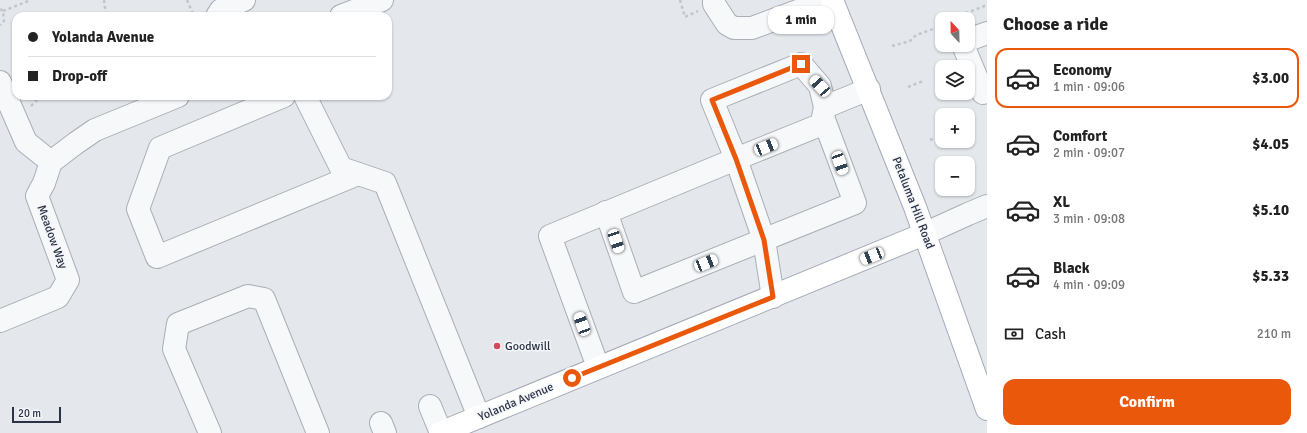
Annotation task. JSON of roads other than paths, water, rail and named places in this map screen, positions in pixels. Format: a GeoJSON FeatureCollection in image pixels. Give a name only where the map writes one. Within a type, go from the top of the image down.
{"type":"FeatureCollection","features":[{"type":"Feature","properties":{"kind":"main road","name":"Petaluma Hill Road"},"geometry":{"type":"LineString","coordinates":[[832,0],[924,234],[987,409]]}},
{"type":"Feature","properties":{"kind":"main road","name":"Yolanda Avenue"},"geometry":{"type":"LineString","coordinates":[[441,433],[598,367],[773,297],[924,234]]}},
{"type":"Feature","properties":{"kind":"street"},"geometry":{"type":"LineString","coordinates":[[220,12],[221,10],[244,0]]}},
{"type":"Feature","properties":{"kind":"street"},"geometry":{"type":"LineString","coordinates":[[351,12],[382,0]]}},
{"type":"Feature","properties":{"kind":"street"},"geometry":{"type":"LineString","coordinates":[[714,2],[727,24],[734,28],[752,28],[827,0]]}},
{"type":"Feature","properties":{"kind":"street"},"geometry":{"type":"LineString","coordinates":[[975,37],[987,33]]}},
{"type":"Feature","properties":{"kind":"street"},"geometry":{"type":"LineString","coordinates":[[966,52],[986,95]]}},
{"type":"Feature","properties":{"kind":"street"},"geometry":{"type":"LineString","coordinates":[[606,212],[634,292],[764,240],[855,203],[825,115],[820,86],[801,64],[712,100],[736,159],[764,240],[773,297]]}},
{"type":"Feature","properties":{"kind":"street"},"geometry":{"type":"LineString","coordinates":[[0,82],[26,142],[51,162],[95,130],[168,100]]}},
{"type":"Feature","properties":{"kind":"street"},"geometry":{"type":"LineString","coordinates":[[598,367],[550,236],[736,159],[825,115],[868,89]]}},
{"type":"Feature","properties":{"kind":"street"},"geometry":{"type":"LineString","coordinates":[[274,100],[160,148],[138,209],[157,257],[358,174]]}},
{"type":"Feature","properties":{"kind":"street"},"geometry":{"type":"LineString","coordinates":[[308,100],[341,168],[385,183],[479,417]]}},
{"type":"Feature","properties":{"kind":"street","name":"Meadow Way"},"geometry":{"type":"LineString","coordinates":[[0,321],[58,297],[68,280],[37,196],[44,183],[51,162]]}},
{"type":"Feature","properties":{"kind":"street"},"geometry":{"type":"LineString","coordinates":[[924,234],[987,206]]}},
{"type":"Feature","properties":{"kind":"street"},"geometry":{"type":"LineString","coordinates":[[210,433],[174,349],[178,324],[248,296],[264,299],[318,433]]}},
{"type":"Feature","properties":{"kind":"street"},"geometry":{"type":"LineString","coordinates":[[430,406],[441,433]]}},
{"type":"Feature","properties":{"kind":"place","name":"Goodwill"},"geometry":{"type":"Point","coordinates":[497,346]}}]}
